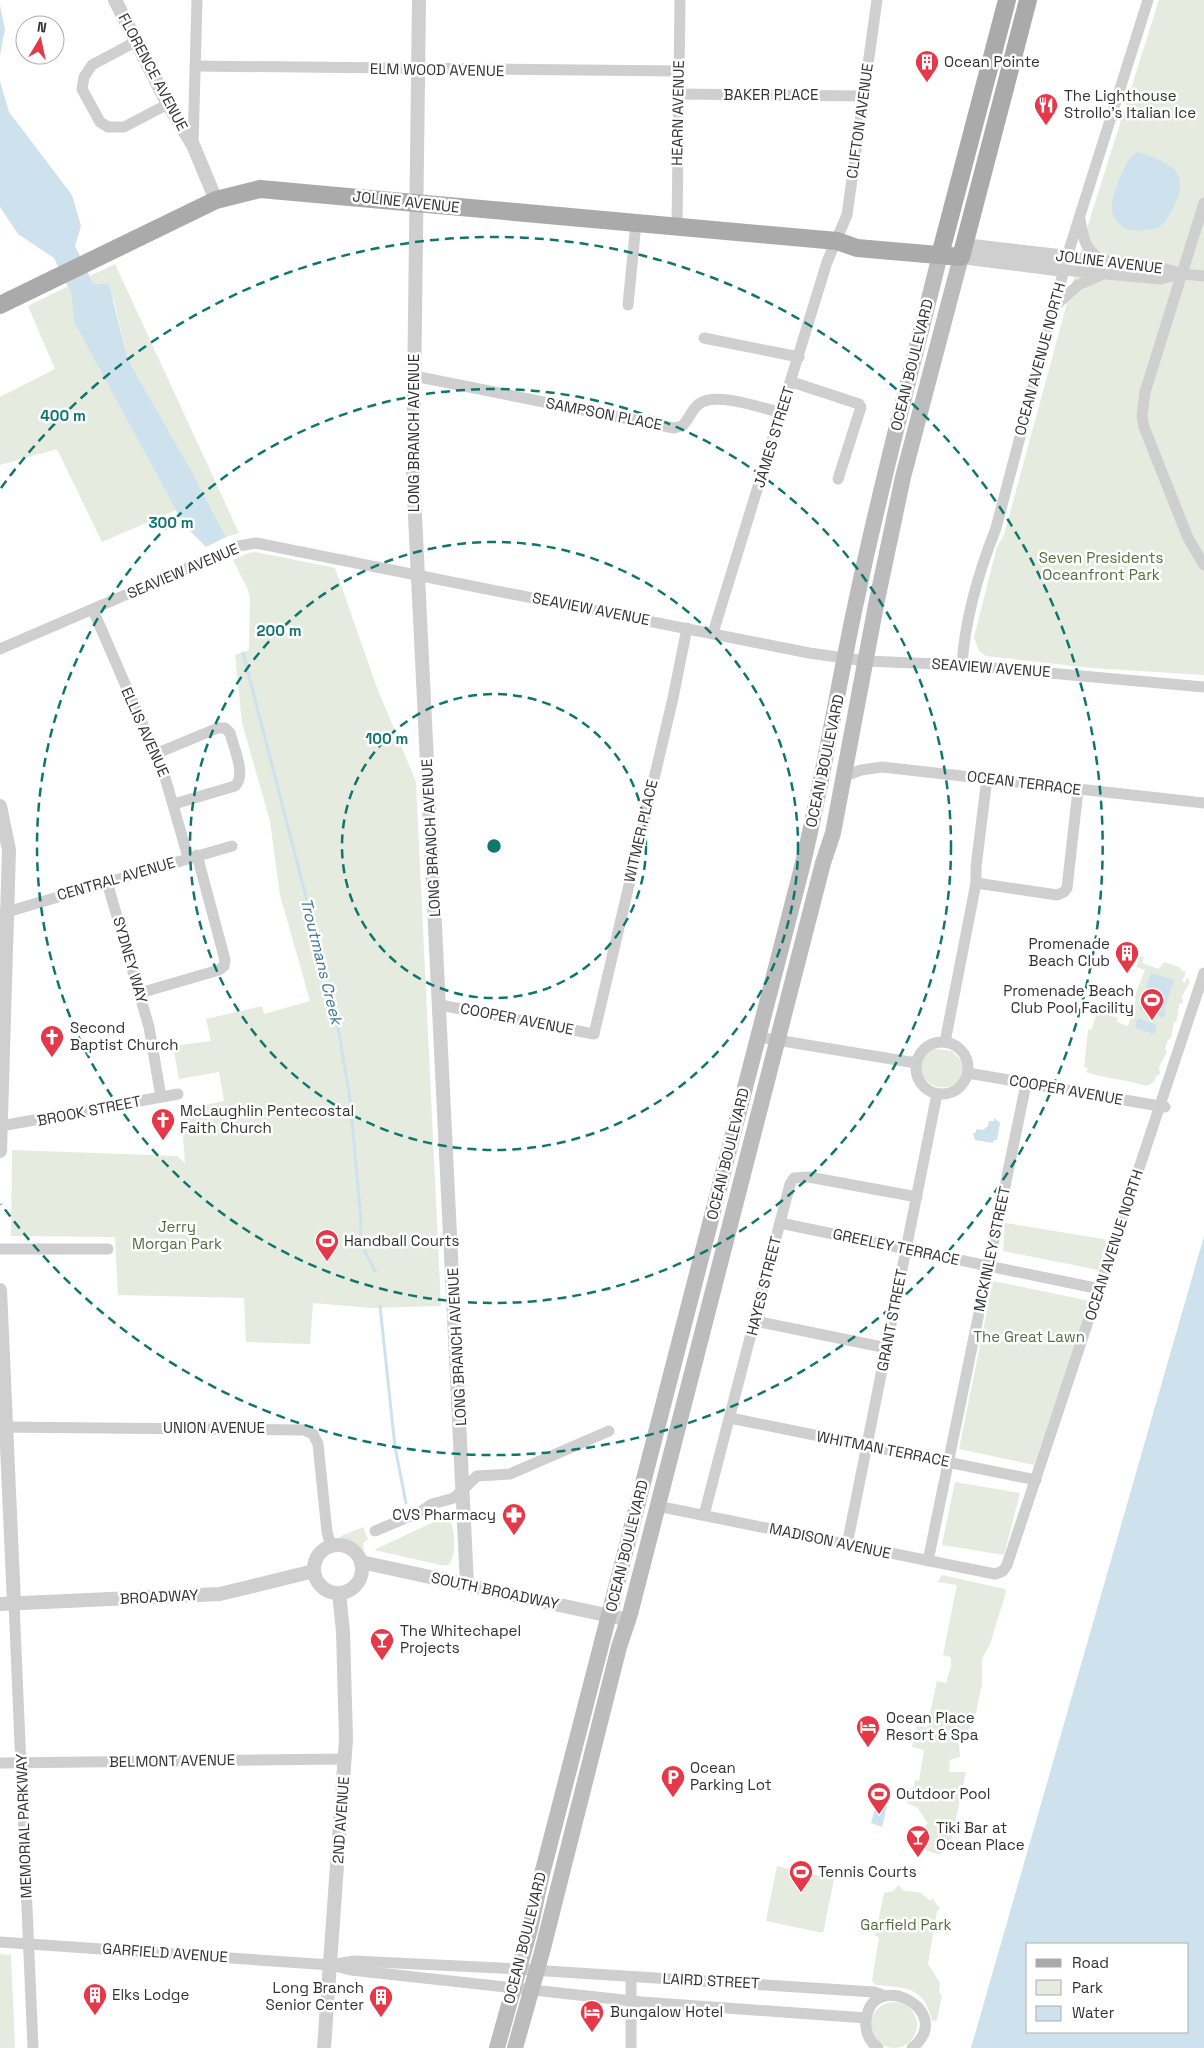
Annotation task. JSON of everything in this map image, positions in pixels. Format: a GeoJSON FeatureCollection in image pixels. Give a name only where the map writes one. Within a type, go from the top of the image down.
{"type":"FeatureCollection","features":[{"type":"Feature","properties":{"kind":"main road"},"geometry":{"type":"LineString","coordinates":[[942,249],[1008,0]]}},
{"type":"Feature","properties":{"kind":"main road"},"geometry":{"type":"LineString","coordinates":[[962,251],[1028,0]]}},
{"type":"Feature","properties":{"kind":"main road","name":"JOLINE AVENUE"},"geometry":{"type":"LineString","coordinates":[[0,305],[216,200],[245,191],[260,189],[496,212],[837,241],[857,238],[962,251]]}},
{"type":"Feature","properties":{"kind":"main road","name":"OCEAN BOULEVARD"},"geometry":{"type":"LineString","coordinates":[[497,2048],[814,814],[880,488],[942,249]]}},
{"type":"Feature","properties":{"kind":"main road","name":"OCEAN BOULEVARD"},"geometry":{"type":"LineString","coordinates":[[515,2048],[619,1647],[629,1620],[823,863],[833,833],[846,776],[866,661],[903,477],[962,251]]}},
{"type":"Feature","properties":{"kind":"street","name":"FLORENCE AVENUE"},"geometry":{"type":"LineString","coordinates":[[114,0],[168,104],[193,145],[216,200]]}},
{"type":"Feature","properties":{"kind":"street"},"geometry":{"type":"LineString","coordinates":[[193,145],[197,0]]}},
{"type":"Feature","properties":{"kind":"street","name":"LONG BRANCH AVENUE"},"geometry":{"type":"LineString","coordinates":[[419,0],[413,474],[468,1585]]}},
{"type":"Feature","properties":{"kind":"street","name":"HEARN AVENUE"},"geometry":{"type":"LineString","coordinates":[[677,226],[680,0]]}},
{"type":"Feature","properties":{"kind":"street","name":"CLIFTON AVENUE"},"geometry":{"type":"LineString","coordinates":[[837,241],[847,215],[877,0]]}},
{"type":"Feature","properties":{"kind":"street","name":"OCEAN AVENUE NORTH"},"geometry":{"type":"LineString","coordinates":[[962,664],[964,634],[985,554],[997,521],[1065,263],[1148,0]]}},
{"type":"Feature","properties":{"kind":"street"},"geometry":{"type":"LineString","coordinates":[[135,42],[92,65],[86,72],[82,89],[95,114],[102,124],[116,128],[124,127],[168,104]]}},
{"type":"Feature","properties":{"kind":"street","name":"ELM WOOD AVENUE"},"geometry":{"type":"LineString","coordinates":[[196,66],[679,71]]}},
{"type":"Feature","properties":{"kind":"street","name":"BAKER PLACE"},"geometry":{"type":"LineString","coordinates":[[679,94],[863,96]]}},
{"type":"Feature","properties":{"kind":"street"},"geometry":{"type":"LineString","coordinates":[[1204,204],[1149,377],[1142,416],[1144,427],[1188,538],[1204,565]]}},
{"type":"Feature","properties":{"kind":"street"},"geometry":{"type":"LineString","coordinates":[[1079,215],[1086,246],[1091,254],[1103,260]]}},
{"type":"Feature","properties":{"kind":"street"},"geometry":{"type":"LineString","coordinates":[[628,305],[636,223]]}},
{"type":"Feature","properties":{"kind":"street","name":"JAMES STREET"},"geometry":{"type":"LineString","coordinates":[[713,633],[792,382],[827,262],[837,241]]}},
{"type":"Feature","properties":{"kind":"street","name":"JOLINE AVENUE"},"geometry":{"type":"LineString","coordinates":[[962,251],[1065,263],[1103,274],[1160,278],[1182,274]]}},
{"type":"Feature","properties":{"kind":"street","name":"JOLINE AVENUE"},"geometry":{"type":"LineString","coordinates":[[1065,263],[1103,260],[1160,266],[1182,274]]}},
{"type":"Feature","properties":{"kind":"street"},"geometry":{"type":"LineString","coordinates":[[1054,308],[1078,284],[1103,274]]}},
{"type":"Feature","properties":{"kind":"street"},"geometry":{"type":"LineString","coordinates":[[1182,274],[1204,276]]}},
{"type":"Feature","properties":{"kind":"street"},"geometry":{"type":"LineString","coordinates":[[704,338],[799,356]]}},
{"type":"Feature","properties":{"kind":"street","name":"SAMPSON PLACE"},"geometry":{"type":"LineString","coordinates":[[414,376],[674,428],[682,426],[699,404],[712,399],[724,399],[782,413]]}},
{"type":"Feature","properties":{"kind":"street"},"geometry":{"type":"LineString","coordinates":[[792,382],[859,404],[861,407],[838,479]]}},
{"type":"Feature","properties":{"kind":"street","name":"SEAVIEW AVENUE"},"geometry":{"type":"LineString","coordinates":[[0,650],[239,546],[256,543],[845,658],[866,661],[962,664],[1204,687]]}},
{"type":"Feature","properties":{"kind":"street","name":"ELLIS AVENUE"},"geometry":{"type":"LineString","coordinates":[[93,610],[155,754],[174,804],[193,856],[225,960],[224,966],[218,970],[140,993]]}},
{"type":"Feature","properties":{"kind":"street","name":"WITMER PLACE"},"geometry":{"type":"LineString","coordinates":[[594,1034],[673,698],[687,628]]}},
{"type":"Feature","properties":{"kind":"street"},"geometry":{"type":"LineString","coordinates":[[155,754],[218,728],[225,728],[230,733],[240,775],[235,786],[174,804]]}},
{"type":"Feature","properties":{"kind":"street","name":"OCEAN TERRACE"},"geometry":{"type":"LineString","coordinates":[[846,776],[861,770],[882,767],[1204,803]]}},
{"type":"Feature","properties":{"kind":"street"},"geometry":{"type":"LineString","coordinates":[[945,1042],[976,883],[976,867],[987,778]]}},
{"type":"Feature","properties":{"kind":"street"},"geometry":{"type":"LineString","coordinates":[[976,883],[1057,895],[1064,892],[1067,888],[1078,790]]}},
{"type":"Feature","properties":{"kind":"street"},"geometry":{"type":"LineString","coordinates":[[0,806],[8,850],[4,913],[0,1151]]}},
{"type":"Feature","properties":{"kind":"street","name":"CENTRAL AVENUE"},"geometry":{"type":"LineString","coordinates":[[4,913],[232,846]]}},
{"type":"Feature","properties":{"kind":"street","name":"SYDNEY WAY"},"geometry":{"type":"LineString","coordinates":[[107,882],[150,1027],[161,1097]]}},
{"type":"Feature","properties":{"kind":"street","name":"OCEAN AVENUE NORTH"},"geometry":{"type":"LineString","coordinates":[[1003,1571],[1007,1565],[1163,1106],[1204,973]]}},
{"type":"Feature","properties":{"kind":"street","name":"COOPER AVENUE"},"geometry":{"type":"LineString","coordinates":[[440,1005],[594,1034]]}},
{"type":"Feature","properties":{"kind":"street"},"geometry":{"type":"LineString","coordinates":[[758,1037],[778,1042],[916,1063]]}},
{"type":"Feature","properties":{"kind":"street"},"geometry":{"type":"LineString","coordinates":[[945,1042],[953,1044],[966,1056],[968,1073],[962,1086],[957,1090],[951,1093],[937,1094],[922,1086],[918,1079],[916,1063],[918,1055],[930,1044],[945,1042]]}},
{"type":"Feature","properties":{"kind":"street","name":"COOPER AVENUE"},"geometry":{"type":"LineString","coordinates":[[968,1073],[1163,1106]]}},
{"type":"Feature","properties":{"kind":"street","name":"MCKINLEY STREET"},"geometry":{"type":"LineString","coordinates":[[928,1561],[1026,1084]]}},
{"type":"Feature","properties":{"kind":"street","name":"BROOK STREET"},"geometry":{"type":"LineString","coordinates":[[1,1126],[178,1094]]}},
{"type":"Feature","properties":{"kind":"street","name":"GRANT STREET"},"geometry":{"type":"LineString","coordinates":[[847,1545],[937,1094]]}},
{"type":"Feature","properties":{"kind":"street","name":"HAYES STREET"},"geometry":{"type":"LineString","coordinates":[[704,1515],[790,1184],[794,1178],[799,1176],[917,1197]]}},
{"type":"Feature","properties":{"kind":"street","name":"GREELEY TERRACE"},"geometry":{"type":"LineString","coordinates":[[780,1223],[1100,1289]]}},
{"type":"Feature","properties":{"kind":"street"},"geometry":{"type":"LineString","coordinates":[[0,1249],[108,1249]]}},
{"type":"Feature","properties":{"kind":"street"},"geometry":{"type":"LineString","coordinates":[[0,1290],[7,1604]]}},
{"type":"Feature","properties":{"kind":"street"},"geometry":{"type":"LineString","coordinates":[[755,1321],[887,1348]]}},
{"type":"Feature","properties":{"kind":"street","name":"WHITMAN TERRACE"},"geometry":{"type":"LineString","coordinates":[[730,1418],[1036,1480]]}},
{"type":"Feature","properties":{"kind":"street","name":"UNION AVENUE"},"geometry":{"type":"LineString","coordinates":[[3,1427],[304,1430],[313,1434],[318,1444],[327,1532],[331,1546]]}},
{"type":"Feature","properties":{"kind":"street"},"geometry":{"type":"LineString","coordinates":[[375,1531],[420,1512],[432,1504],[452,1499],[477,1476],[510,1474],[609,1431]]}},
{"type":"Feature","properties":{"kind":"street","name":"MADISON AVENUE"},"geometry":{"type":"LineString","coordinates":[[657,1506],[995,1574],[1003,1571]]}},
{"type":"Feature","properties":{"kind":"street"},"geometry":{"type":"LineString","coordinates":[[339,1545],[353,1550],[361,1562],[362,1569],[358,1583],[346,1592],[332,1592],[320,1584],[314,1571],[317,1558],[331,1546],[339,1545]]}},
{"type":"Feature","properties":{"kind":"street","name":"SOUTH BROADWAY"},"geometry":{"type":"LineString","coordinates":[[361,1562],[629,1620]]}},
{"type":"Feature","properties":{"kind":"street","name":"BROADWAY"},"geometry":{"type":"LineString","coordinates":[[7,1604],[220,1594],[314,1571]]}},
{"type":"Feature","properties":{"kind":"street","name":"2ND AVENUE"},"geometry":{"type":"LineString","coordinates":[[324,2048],[345,1759],[343,1632],[338,1593]]}},
{"type":"Feature","properties":{"kind":"street","name":"MEMORIAL PARKWAY"},"geometry":{"type":"LineString","coordinates":[[7,1604],[21,1762],[33,2048]]}},
{"type":"Feature","properties":{"kind":"street","name":"BELMONT AVENUE"},"geometry":{"type":"LineString","coordinates":[[0,1763],[345,1759]]}},
{"type":"Feature","properties":{"kind":"street","name":"GARFIELD AVENUE"},"geometry":{"type":"LineString","coordinates":[[0,1942],[331,1965],[351,1970],[531,1990]]}},
{"type":"Feature","properties":{"kind":"street","name":"GARFIELD AVENUE"},"geometry":{"type":"LineString","coordinates":[[331,1965],[354,1961],[536,1971]]}},
{"type":"Feature","properties":{"kind":"street","name":"LAIRD STREET"},"geometry":{"type":"LineString","coordinates":[[536,1971],[874,1992],[885,1996],[900,1996],[912,2000],[919,2008],[924,2023],[924,2030],[915,2047]]}},
{"type":"Feature","properties":{"kind":"street"},"geometry":{"type":"LineString","coordinates":[[631,1977],[631,2048]]}},
{"type":"Feature","properties":{"kind":"street","name":"LAIRD STREET"},"geometry":{"type":"LineString","coordinates":[[531,1990],[631,2001],[866,2018]]}},
{"type":"Feature","properties":{"kind":"street"},"geometry":{"type":"LineString","coordinates":[[878,2048],[868,2037],[866,2018],[873,2005],[885,1996]]}},
{"type":"Feature","properties":{"kind":"green space","name":"Seven Presidents Oceanfront Park"},"geometry":{"type":"Polygon","coordinates":[[[1159,0],[1204,0],[1204,675],[1092,668],[986,656],[979,651],[974,637],[997,547],[1004,535],[1089,222],[1159,0]]]}},
{"type":"Feature","properties":{"kind":"green space"},"geometry":{"type":"Polygon","coordinates":[[[115,264],[239,533],[226,537],[192,472],[128,360],[114,301],[99,283],[93,283],[90,276],[115,264]]]}},
{"type":"Feature","properties":{"kind":"green space"},"geometry":{"type":"Polygon","coordinates":[[[68,286],[71,293],[74,322],[176,510],[102,542],[57,449],[0,465],[0,397],[55,369],[28,306],[68,286]]]}},
{"type":"Feature","properties":{"kind":"green space","name":"Jerry Morgan Park"},"geometry":{"type":"Polygon","coordinates":[[[256,552],[335,568],[376,685],[416,782],[441,1306],[371,1308],[313,1303],[310,1344],[246,1342],[244,1298],[118,1295],[115,1237],[11,1236],[12,1150],[177,1156],[185,1163],[181,1110],[224,1101],[219,1072],[179,1079],[173,1046],[211,1041],[206,1019],[262,1006],[264,1014],[310,1001],[280,895],[270,821],[242,723],[235,655],[249,650],[250,599],[248,590],[233,560],[256,552]]]}},
{"type":"Feature","properties":{"kind":"green space","name":"Promenade Beach Club Pool Facility"},"geometry":{"type":"Polygon","coordinates":[[[1140,956],[1144,957],[1142,963],[1159,969],[1164,962],[1181,968],[1180,970],[1186,972],[1182,982],[1185,983],[1187,977],[1190,982],[1182,996],[1183,1003],[1179,1004],[1177,1021],[1174,1022],[1171,1038],[1168,1040],[1165,1049],[1167,1052],[1159,1067],[1160,1074],[1156,1076],[1154,1082],[1146,1086],[1086,1072],[1088,1068],[1084,1067],[1088,1030],[1092,1029],[1097,1012],[1095,1012],[1096,1007],[1100,1012],[1118,1018],[1117,1022],[1128,1026],[1136,999],[1134,998],[1145,970],[1136,967],[1140,956]]]}},
{"type":"Feature","properties":{"kind":"green space"},"geometry":{"type":"Polygon","coordinates":[[[936,1049],[952,1051],[963,1063],[962,1077],[952,1085],[942,1087],[932,1085],[920,1071],[920,1062],[925,1055],[936,1049]]]}},
{"type":"Feature","properties":{"kind":"green space"},"geometry":{"type":"Polygon","coordinates":[[[1005,1223],[1103,1239],[1106,1241],[1107,1248],[1104,1249],[1099,1270],[1003,1251],[1005,1223]]]}},
{"type":"Feature","properties":{"kind":"green space","name":"The Great Lawn"},"geometry":{"type":"Polygon","coordinates":[[[993,1281],[1090,1301],[1034,1465],[959,1449],[993,1281]]]}},
{"type":"Feature","properties":{"kind":"green space"},"geometry":{"type":"Polygon","coordinates":[[[955,1482],[1020,1493],[1004,1555],[942,1545],[955,1482]]]}},
{"type":"Feature","properties":{"kind":"green space"},"geometry":{"type":"Polygon","coordinates":[[[444,1517],[450,1520],[452,1524],[454,1537],[453,1556],[448,1565],[374,1550],[444,1517]]]}},
{"type":"Feature","properties":{"kind":"green space"},"geometry":{"type":"Polygon","coordinates":[[[363,1527],[368,1539],[363,1543],[364,1551],[339,1537],[363,1527]]]}},
{"type":"Feature","properties":{"kind":"green space"},"geometry":{"type":"Polygon","coordinates":[[[942,1575],[1005,1589],[1006,1592],[990,1644],[982,1659],[982,1685],[974,1721],[959,1743],[960,1757],[950,1760],[949,1772],[966,1772],[951,1841],[940,1855],[910,1845],[904,1840],[928,1824],[918,1808],[907,1803],[910,1789],[914,1786],[915,1780],[919,1781],[924,1750],[912,1747],[917,1726],[927,1727],[937,1681],[946,1683],[951,1666],[951,1657],[943,1655],[957,1585],[938,1582],[942,1575]]]}},
{"type":"Feature","properties":{"kind":"green space","name":"Tennis Courts"},"geometry":{"type":"Polygon","coordinates":[[[777,1866],[834,1879],[823,1933],[766,1921],[777,1866]]]}},
{"type":"Feature","properties":{"kind":"green space","name":"Garfield Park"},"geometry":{"type":"Polygon","coordinates":[[[898,1885],[904,1891],[919,1892],[931,1901],[932,1898],[940,1909],[937,1911],[928,1964],[940,1983],[939,1992],[942,1996],[937,2020],[932,2021],[929,2010],[919,1995],[905,1988],[876,1985],[872,1981],[879,1937],[875,1936],[884,1893],[894,1891],[898,1885]]]}},
{"type":"Feature","properties":{"kind":"green space"},"geometry":{"type":"Polygon","coordinates":[[[0,1954],[11,1955],[15,2048],[0,2048],[0,1954]]]}},
{"type":"Feature","properties":{"kind":"green space"},"geometry":{"type":"Polygon","coordinates":[[[899,2002],[911,2008],[916,2016],[916,2034],[911,2042],[903,2047],[889,2048],[877,2042],[872,2034],[871,2020],[877,2008],[885,2003],[899,2002]]]}},
{"type":"Feature","properties":{"kind":"water"},"geometry":{"type":"Polygon","coordinates":[[[0,5],[5,29],[0,56],[0,5]]]}},
{"type":"Feature","properties":{"kind":"water"},"geometry":{"type":"Polygon","coordinates":[[[0,81],[9,112],[72,195],[81,226],[75,246],[93,283],[109,285],[128,360],[192,472],[226,537],[206,547],[184,525],[74,322],[71,293],[54,258],[18,234],[0,207],[0,81]]]}},
{"type":"Feature","properties":{"kind":"water"},"geometry":{"type":"Polygon","coordinates":[[[1138,152],[1168,164],[1179,176],[1180,184],[1179,194],[1174,206],[1163,224],[1158,228],[1137,231],[1122,226],[1117,221],[1112,208],[1112,200],[1124,169],[1130,159],[1138,152]]]}},
{"type":"Feature","properties":{"kind":"water"},"geometry":{"type":"Polygon","coordinates":[[[1151,973],[1174,980],[1164,1011],[1166,1012],[1164,1018],[1139,1009],[1151,973]]]}},
{"type":"Feature","properties":{"kind":"water"},"geometry":{"type":"Polygon","coordinates":[[[1138,1018],[1157,1025],[1154,1034],[1135,1028],[1138,1018]]]}},
{"type":"Feature","properties":{"kind":"water"},"geometry":{"type":"Polygon","coordinates":[[[994,1118],[1000,1123],[997,1140],[994,1140],[993,1143],[975,1140],[973,1133],[977,1129],[983,1130],[988,1126],[989,1121],[994,1121],[994,1118]]]}},
{"type":"Feature","properties":{"kind":"water"},"geometry":{"type":"Polygon","coordinates":[[[1204,1236],[1204,2048],[971,2048],[1204,1236]]]}},
{"type":"Feature","properties":{"kind":"water","name":"Outdoor Pool"},"geometry":{"type":"Polygon","coordinates":[[[877,1802],[887,1806],[882,1827],[871,1823],[877,1802]]]}},
{"type":"Feature","properties":{"kind":"waterway","name":"Troutmans Creek"},"geometry":{"type":"LineString","coordinates":[[243,653],[335,1009],[350,1099],[361,1221],[360,1242],[375,1271]]}},
{"type":"Feature","properties":{"kind":"waterway"},"geometry":{"type":"LineString","coordinates":[[380,1306],[395,1447],[406,1503]]}},
{"type":"Feature","properties":{"kind":"place","name":"Ocean Pointe"},"geometry":{"type":"Point","coordinates":[927,83]}},
{"type":"Feature","properties":{"kind":"place","name":"The Lighthouse Strollo's Italian Ice"},"geometry":{"type":"Point","coordinates":[1046,126]}},
{"type":"Feature","properties":{"kind":"place","name":"Promenade Beach Club"},"geometry":{"type":"Point","coordinates":[1127,974]}},
{"type":"Feature","properties":{"kind":"place","name":"Promenade Beach Club Pool Facility"},"geometry":{"type":"Point","coordinates":[1152,1021]}},
{"type":"Feature","properties":{"kind":"place","name":"Second Baptist Church"},"geometry":{"type":"Point","coordinates":[52,1058]}},
{"type":"Feature","properties":{"kind":"place","name":"McLaughlin Pentecostal Faith Church"},"geometry":{"type":"Point","coordinates":[163,1141]}},
{"type":"Feature","properties":{"kind":"place","name":"Handball Courts"},"geometry":{"type":"Point","coordinates":[327,1262]}},
{"type":"Feature","properties":{"kind":"place","name":"CVS Pharmacy"},"geometry":{"type":"Point","coordinates":[514,1536]}},
{"type":"Feature","properties":{"kind":"place","name":"The Whitechapel Projects"},"geometry":{"type":"Point","coordinates":[382,1661]}},
{"type":"Feature","properties":{"kind":"place","name":"Ocean Place Resort & Spa"},"geometry":{"type":"Point","coordinates":[868,1748]}},
{"type":"Feature","properties":{"kind":"place","name":"Ocean Parking Lot"},"geometry":{"type":"Point","coordinates":[673,1798]}},
{"type":"Feature","properties":{"kind":"place","name":"Outdoor Pool"},"geometry":{"type":"Point","coordinates":[879,1815]}},
{"type":"Feature","properties":{"kind":"place","name":"Tiki Bar at Ocean Place"},"geometry":{"type":"Point","coordinates":[918,1858]}},
{"type":"Feature","properties":{"kind":"place","name":"Tennis Courts"},"geometry":{"type":"Point","coordinates":[801,1893]}},
{"type":"Feature","properties":{"kind":"place","name":"Elks Lodge"},"geometry":{"type":"Point","coordinates":[95,2016]}},
{"type":"Feature","properties":{"kind":"place","name":"Long Branch Senior Center"},"geometry":{"type":"Point","coordinates":[381,2018]}},
{"type":"Feature","properties":{"kind":"place","name":"Bungalow Hotel"},"geometry":{"type":"Point","coordinates":[592,2033]}}]}
